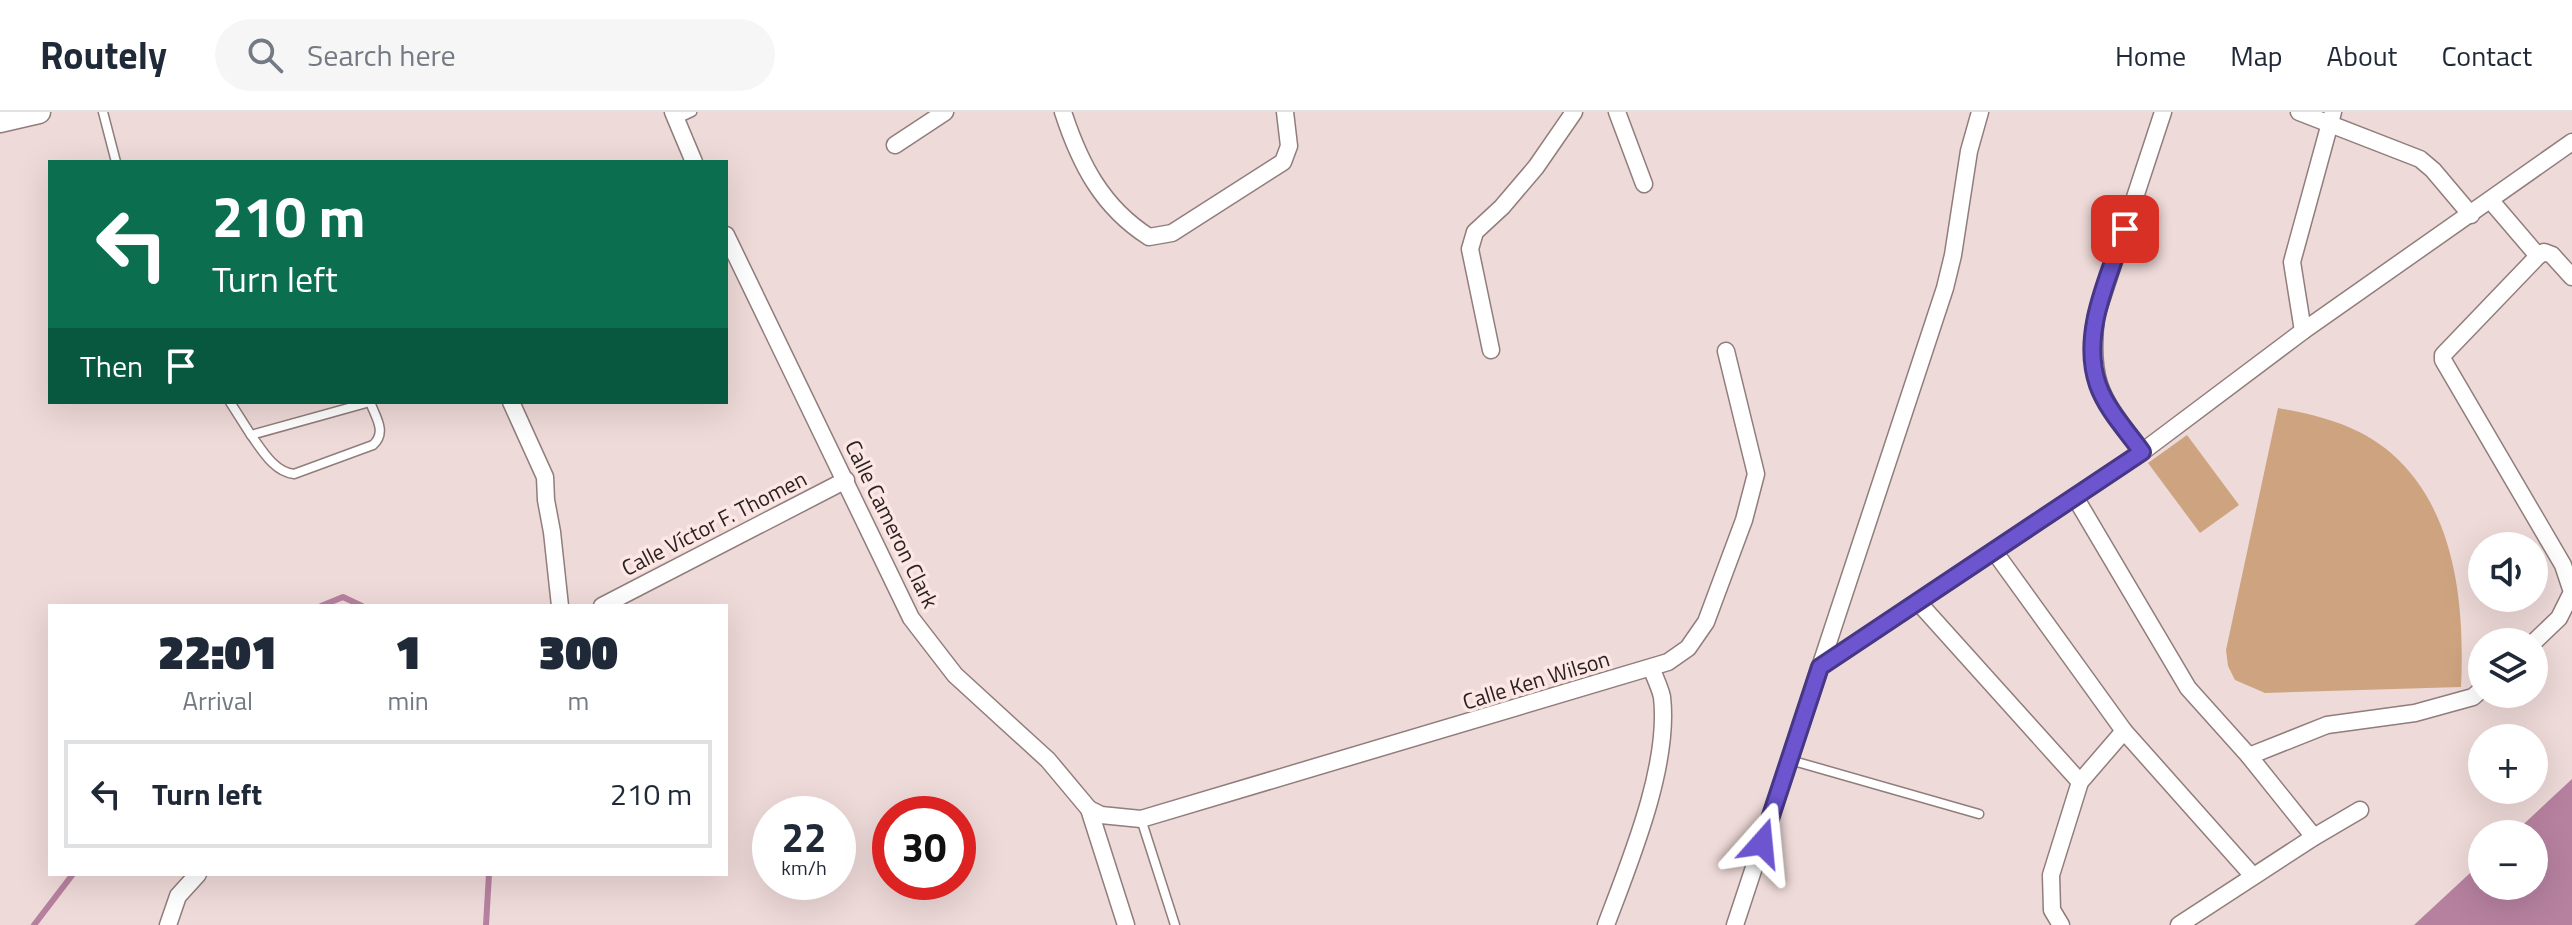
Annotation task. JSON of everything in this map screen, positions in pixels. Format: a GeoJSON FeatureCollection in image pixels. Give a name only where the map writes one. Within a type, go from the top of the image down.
{"type":"FeatureCollection","features":[{"type":"Feature","properties":{"kind":"main road"},"geometry":{"type":"LineString","coordinates":[[0,121],[39,112]]}},
{"type":"Feature","properties":{"kind":"street"},"geometry":{"type":"LineString","coordinates":[[895,145],[945,112]]}},
{"type":"Feature","properties":{"kind":"street"},"geometry":{"type":"LineString","coordinates":[[1063,112],[1073,143],[1099,191],[1125,221],[1149,237],[1172,233],[1283,162],[1289,146],[1285,112]]}},
{"type":"Feature","properties":{"kind":"street"},"geometry":{"type":"LineString","coordinates":[[1491,350],[1470,249],[1475,232],[1502,207],[1536,167],[1574,112]]}},
{"type":"Feature","properties":{"kind":"street"},"geometry":{"type":"LineString","coordinates":[[1617,112],[1644,184]]}},
{"type":"Feature","properties":{"kind":"street"},"geometry":{"type":"LineString","coordinates":[[1735,925],[1945,288],[1969,151],[1980,112]]}},
{"type":"Feature","properties":{"kind":"street"},"geometry":{"type":"LineString","coordinates":[[2142,452],[2108,405],[2097,384],[2092,351],[2096,316],[2163,112]]}},
{"type":"Feature","properties":{"kind":"street"},"geometry":{"type":"LineString","coordinates":[[2299,112],[2331,118],[2420,159],[2471,215]]}},
{"type":"Feature","properties":{"kind":"street"},"geometry":{"type":"LineString","coordinates":[[680,115],[693,160]]}},
{"type":"Feature","properties":{"kind":"street"},"geometry":{"type":"LineString","coordinates":[[2303,331],[2292,262],[2331,118]]}},
{"type":"Feature","properties":{"kind":"street"},"geometry":{"type":"LineString","coordinates":[[1820,667],[2142,452],[2303,331],[2572,142]]}},
{"type":"Feature","properties":{"kind":"street"},"geometry":{"type":"LineString","coordinates":[[2491,201],[2538,256]]}},
{"type":"Feature","properties":{"kind":"street","name":"Calle Cameron Clark"},"geometry":{"type":"LineString","coordinates":[[728,244],[911,618],[955,675],[1048,760],[1089,809],[1126,925]]}},
{"type":"Feature","properties":{"kind":"street"},"geometry":{"type":"LineString","coordinates":[[2548,629],[2559,618],[2572,592],[2568,562],[2443,360],[2445,351],[2544,252],[2552,255],[2572,277]]}},
{"type":"Feature","properties":{"kind":"street","name":"Calle Ken Wilson"},"geometry":{"type":"LineString","coordinates":[[1089,809],[1101,815],[1141,819],[1651,668],[1668,662],[1688,648],[1706,622],[1744,520],[1756,474],[1726,351]]}},
{"type":"Feature","properties":{"kind":"street"},"geometry":{"type":"LineString","coordinates":[[512,404],[545,477],[560,604]]}},
{"type":"Feature","properties":{"kind":"street","name":"Calle Víctor F. Thomen"},"geometry":{"type":"LineString","coordinates":[[606,604],[846,480]]}},
{"type":"Feature","properties":{"kind":"street"},"geometry":{"type":"LineString","coordinates":[[2075,497],[2188,688],[2249,756],[2314,837]]}},
{"type":"Feature","properties":{"kind":"street"},"geometry":{"type":"LineString","coordinates":[[1994,551],[2124,731],[2253,876]]}},
{"type":"Feature","properties":{"kind":"street"},"geometry":{"type":"LineString","coordinates":[[1918,602],[2080,782]]}},
{"type":"Feature","properties":{"kind":"street"},"geometry":{"type":"LineString","coordinates":[[1606,925],[1634,850],[1654,777],[1662,729],[1662,695],[1651,668]]}},
{"type":"Feature","properties":{"kind":"street"},"geometry":{"type":"LineString","coordinates":[[2249,756],[2327,725],[2415,713],[2468,698]]}},
{"type":"Feature","properties":{"kind":"street"},"geometry":{"type":"LineString","coordinates":[[2061,925],[2052,910],[2051,875],[2080,782],[2124,731]]}},
{"type":"Feature","properties":{"kind":"street"},"geometry":{"type":"LineString","coordinates":[[2179,925],[2360,810]]}},
{"type":"Feature","properties":{"kind":"street"},"geometry":{"type":"LineString","coordinates":[[168,925],[178,896],[196,876]]}},
{"type":"Feature","properties":{"kind":"lane"},"geometry":{"type":"LineString","coordinates":[[103,112],[115,160]]}},
{"type":"Feature","properties":{"kind":"lane"},"geometry":{"type":"LineString","coordinates":[[234,404],[251,435],[274,464],[285,473],[294,474],[373,445],[381,432],[371,404]]}},
{"type":"Feature","properties":{"kind":"lane"},"geometry":{"type":"LineString","coordinates":[[251,435],[363,404]]}},
{"type":"Feature","properties":{"kind":"lane"},"geometry":{"type":"LineString","coordinates":[[1789,760],[1979,814]]}},
{"type":"Feature","properties":{"kind":"lane"},"geometry":{"type":"LineString","coordinates":[[1141,819],[1175,925]]}},
{"type":"Feature","properties":{"kind":"shaded area"},"geometry":{"type":"Polygon","coordinates":[[[2278,408],[2352,428],[2379,443],[2413,476],[2443,530],[2452,561],[2461,624],[2461,687],[2265,693],[2235,680],[2228,666],[2226,650],[2278,408]]]}},
{"type":"Feature","properties":{"kind":"shaded area"},"geometry":{"type":"Polygon","coordinates":[[[2187,435],[2239,505],[2200,533],[2148,463],[2187,435]]]}},
{"type":"Feature","properties":{"kind":"shaded area"},"geometry":{"type":"Polygon","coordinates":[[[2572,779],[2572,925],[2414,925],[2468,875],[2468,900],[2548,900],[2548,820],[2528,820],[2572,779]]]}},
{"type":"Feature","properties":{"kind":"waterway"},"geometry":{"type":"LineString","coordinates":[[326,604],[343,597],[358,604]]}},
{"type":"Feature","properties":{"kind":"waterway"},"geometry":{"type":"LineString","coordinates":[[34,925],[71,876]]}},
{"type":"Feature","properties":{"kind":"waterway"},"geometry":{"type":"LineString","coordinates":[[486,925],[489,876]]}},
{"type":"Feature","properties":{"kind":"route"},"geometry":{"type":"LineString","coordinates":[[1762,843],[1820,667],[2142,452],[2108,405],[2097,384],[2092,351],[2096,316],[2125,229]]}}]}
